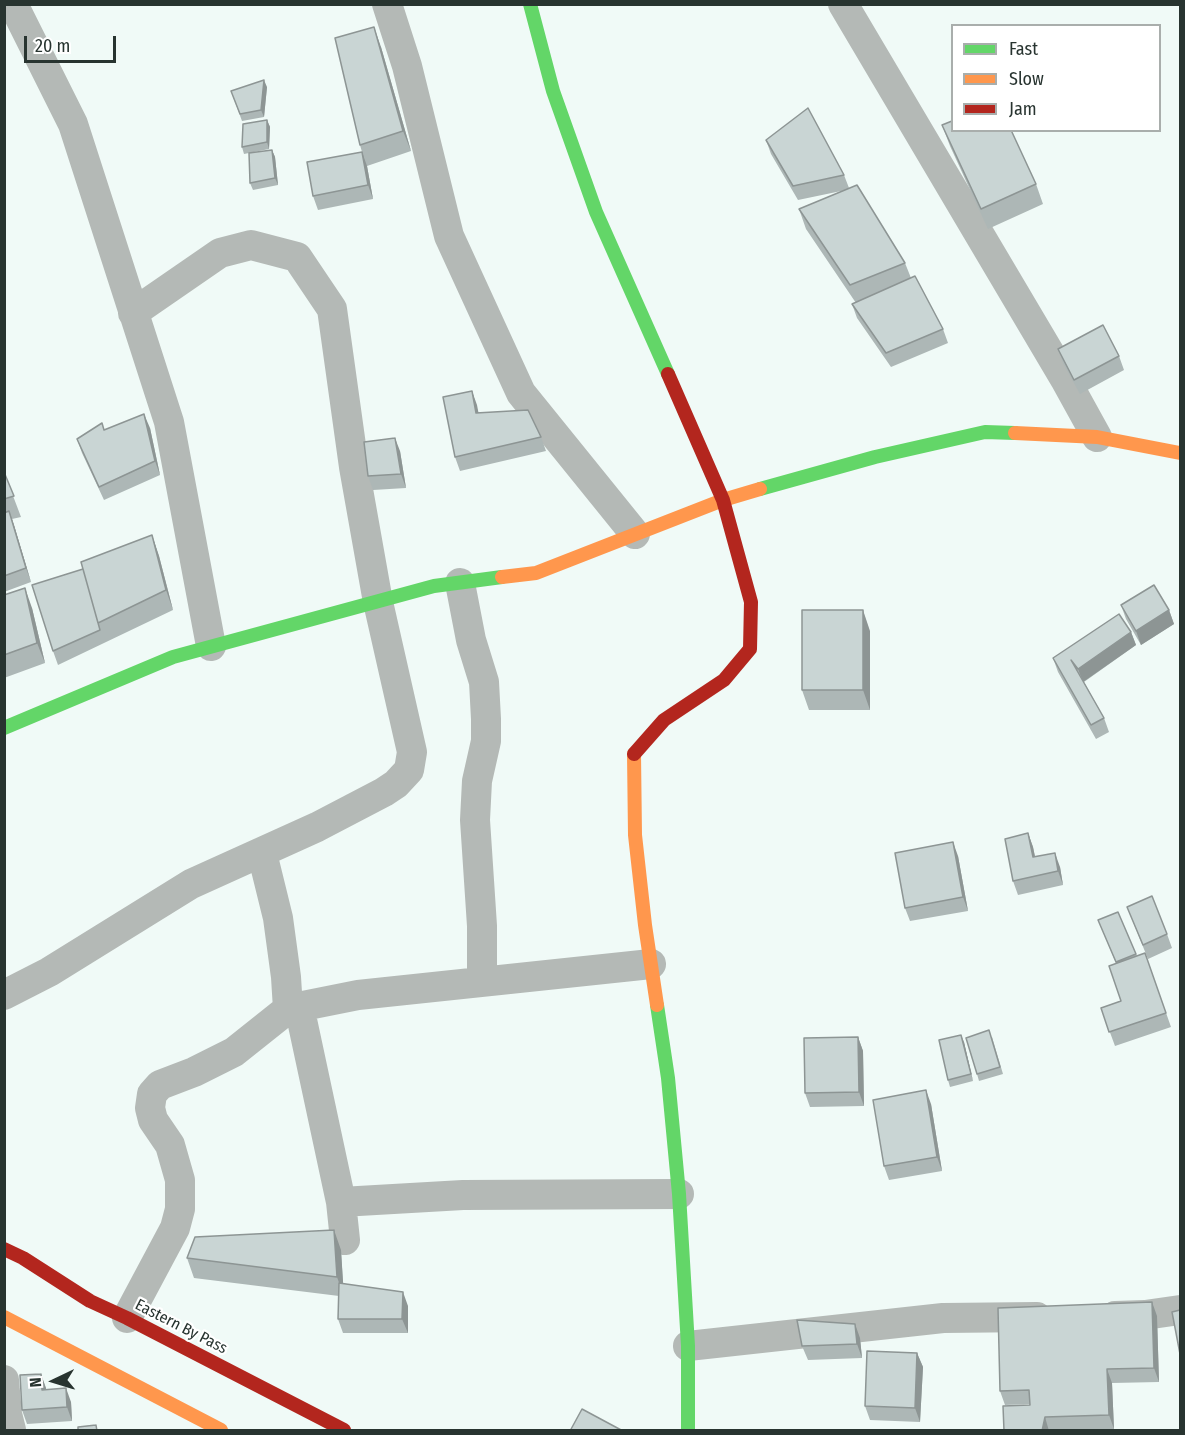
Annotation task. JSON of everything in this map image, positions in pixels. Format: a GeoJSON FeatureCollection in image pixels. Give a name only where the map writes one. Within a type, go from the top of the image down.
{"type":"FeatureCollection","features":[{"type":"Feature","properties":{"kind":"street"},"geometry":{"type":"LineString","coordinates":[[13,4],[73,124],[169,422],[211,646]]}},
{"type":"Feature","properties":{"kind":"street"},"geometry":{"type":"LineString","coordinates":[[387,4],[407,66],[449,236],[521,393],[635,534]]}},
{"type":"Feature","properties":{"kind":"street"},"geometry":{"type":"LineString","coordinates":[[530,4],[553,91],[596,212],[723,500],[752,602],[750,649],[724,680],[664,720],[634,754],[634,835],[668,1078],[679,1194],[688,1346],[688,1431]]}},
{"type":"Feature","properties":{"kind":"street"},"geometry":{"type":"LineString","coordinates":[[843,4],[1097,437]]}},
{"type":"Feature","properties":{"kind":"street"},"geometry":{"type":"LineString","coordinates":[[4,996],[49,972],[190,884],[262,853],[384,792],[396,784],[409,770],[412,752],[378,602],[354,467],[332,309],[297,257],[251,245],[220,253],[133,313]]}},
{"type":"Feature","properties":{"kind":"street"},"geometry":{"type":"LineString","coordinates":[[4,728],[173,657],[434,586],[536,573],[723,500],[875,457],[985,432],[1097,437],[1180,451]]}},
{"type":"Feature","properties":{"kind":"street"},"geometry":{"type":"LineString","coordinates":[[460,583],[471,640],[484,682],[486,741],[477,781],[475,820],[483,926],[482,982]]}},
{"type":"Feature","properties":{"kind":"street"},"geometry":{"type":"LineString","coordinates":[[262,853],[278,918],[286,977],[341,1202],[345,1240]]}},
{"type":"Feature","properties":{"kind":"street"},"geometry":{"type":"LineString","coordinates":[[128,1318],[175,1228],[180,1209],[180,1180],[170,1145],[150,1108],[152,1094],[160,1085],[194,1072],[234,1052],[294,1007],[358,995],[651,964]]}},
{"type":"Feature","properties":{"kind":"street"},"geometry":{"type":"LineString","coordinates":[[341,1202],[463,1195],[679,1194]]}},
{"type":"Feature","properties":{"kind":"street"},"geometry":{"type":"LineString","coordinates":[[4,1239],[23,1258]]}},
{"type":"Feature","properties":{"kind":"street","name":"Eastern By Pass"},"geometry":{"type":"LineString","coordinates":[[4,1249],[23,1258],[90,1301],[128,1318],[344,1431]]}},
{"type":"Feature","properties":{"kind":"street"},"geometry":{"type":"LineString","coordinates":[[688,1346],[943,1318],[1145,1315],[1180,1310]]}},
{"type":"Feature","properties":{"kind":"street"},"geometry":{"type":"LineString","coordinates":[[4,1317],[221,1431]]}},
{"type":"Feature","properties":{"kind":"street"},"geometry":{"type":"LineString","coordinates":[[4,1380],[11,1431]]}},
{"type":"Feature","properties":{"kind":"building"},"geometry":{"type":"Polygon","coordinates":[[[374,27],[403,131],[360,145],[335,38],[374,27]]]}},
{"type":"Feature","properties":{"kind":"building"},"geometry":{"type":"Polygon","coordinates":[[[264,80],[261,110],[240,114],[231,91],[264,80]]]}},
{"type":"Feature","properties":{"kind":"building"},"geometry":{"type":"Polygon","coordinates":[[[808,108],[844,175],[793,186],[766,140],[808,108]]]}},
{"type":"Feature","properties":{"kind":"building"},"geometry":{"type":"Polygon","coordinates":[[[267,120],[267,142],[242,147],[243,124],[267,120]]]}},
{"type":"Feature","properties":{"kind":"building"},"geometry":{"type":"Polygon","coordinates":[[[951,121],[951,132],[1012,132],[1036,184],[981,209],[942,125],[951,121]]]}},
{"type":"Feature","properties":{"kind":"building"},"geometry":{"type":"Polygon","coordinates":[[[272,150],[275,178],[250,183],[249,153],[272,150]]]}},
{"type":"Feature","properties":{"kind":"building"},"geometry":{"type":"Polygon","coordinates":[[[362,152],[368,185],[313,196],[307,162],[362,152]]]}},
{"type":"Feature","properties":{"kind":"building"},"geometry":{"type":"Polygon","coordinates":[[[857,185],[905,263],[850,285],[799,209],[857,185]]]}},
{"type":"Feature","properties":{"kind":"building"},"geometry":{"type":"Polygon","coordinates":[[[915,276],[943,329],[886,353],[852,304],[915,276]]]}},
{"type":"Feature","properties":{"kind":"building"},"geometry":{"type":"Polygon","coordinates":[[[1103,325],[1119,356],[1074,380],[1058,349],[1103,325]]]}},
{"type":"Feature","properties":{"kind":"building"},"geometry":{"type":"Polygon","coordinates":[[[472,391],[476,413],[528,410],[541,437],[455,457],[443,397],[472,391]]]}},
{"type":"Feature","properties":{"kind":"building"},"geometry":{"type":"Polygon","coordinates":[[[144,414],[155,461],[99,487],[77,439],[102,423],[104,430],[144,414]]]}},
{"type":"Feature","properties":{"kind":"building"},"geometry":{"type":"Polygon","coordinates":[[[395,438],[401,474],[368,476],[364,442],[395,438]]]}},
{"type":"Feature","properties":{"kind":"building"},"geometry":{"type":"Polygon","coordinates":[[[4,472],[14,496],[4,499],[4,472]]]}},
{"type":"Feature","properties":{"kind":"building"},"geometry":{"type":"Polygon","coordinates":[[[9,511],[26,568],[4,576],[4,513],[9,511]]]}},
{"type":"Feature","properties":{"kind":"building"},"geometry":{"type":"Polygon","coordinates":[[[152,535],[166,590],[98,623],[81,562],[152,535]]]}},
{"type":"Feature","properties":{"kind":"building"},"geometry":{"type":"Polygon","coordinates":[[[83,569],[100,630],[53,651],[32,585],[83,569]]]}},
{"type":"Feature","properties":{"kind":"building"},"geometry":{"type":"Polygon","coordinates":[[[1154,585],[1169,610],[1136,631],[1121,605],[1154,585]]]}},
{"type":"Feature","properties":{"kind":"building"},"geometry":{"type":"Polygon","coordinates":[[[25,588],[37,643],[4,655],[4,595],[25,588]]]}},
{"type":"Feature","properties":{"kind":"building"},"geometry":{"type":"Polygon","coordinates":[[[802,610],[863,610],[863,690],[802,690],[802,610]]]}},
{"type":"Feature","properties":{"kind":"building"},"geometry":{"type":"Polygon","coordinates":[[[1119,614],[1131,632],[1078,669],[1071,660],[1104,718],[1091,725],[1053,658],[1119,614]]]}},
{"type":"Feature","properties":{"kind":"building"},"geometry":{"type":"Polygon","coordinates":[[[1028,833],[1033,857],[1055,853],[1058,871],[1013,881],[1005,839],[1028,833]]]}},
{"type":"Feature","properties":{"kind":"building"},"geometry":{"type":"Polygon","coordinates":[[[953,842],[963,897],[905,908],[895,853],[953,842]]]}},
{"type":"Feature","properties":{"kind":"building"},"geometry":{"type":"Polygon","coordinates":[[[1152,896],[1167,934],[1143,945],[1127,907],[1152,896]]]}},
{"type":"Feature","properties":{"kind":"building"},"geometry":{"type":"Polygon","coordinates":[[[1118,912],[1136,954],[1116,962],[1098,920],[1118,912]]]}},
{"type":"Feature","properties":{"kind":"building"},"geometry":{"type":"Polygon","coordinates":[[[1145,953],[1166,1013],[1109,1032],[1101,1008],[1121,1001],[1109,966],[1145,953]]]}},
{"type":"Feature","properties":{"kind":"building"},"geometry":{"type":"Polygon","coordinates":[[[989,1030],[1000,1067],[977,1074],[966,1038],[989,1030]]]}},
{"type":"Feature","properties":{"kind":"building"},"geometry":{"type":"Polygon","coordinates":[[[961,1035],[971,1074],[948,1080],[939,1040],[961,1035]]]}},
{"type":"Feature","properties":{"kind":"building"},"geometry":{"type":"Polygon","coordinates":[[[858,1037],[859,1092],[805,1093],[804,1038],[858,1037]]]}},
{"type":"Feature","properties":{"kind":"building"},"geometry":{"type":"Polygon","coordinates":[[[926,1090],[937,1157],[884,1166],[873,1100],[926,1090]]]}},
{"type":"Feature","properties":{"kind":"building"},"geometry":{"type":"Polygon","coordinates":[[[334,1230],[337,1277],[187,1258],[195,1237],[334,1230]]]}},
{"type":"Feature","properties":{"kind":"building"},"geometry":{"type":"Polygon","coordinates":[[[339,1283],[403,1292],[402,1319],[338,1319],[339,1283]]]}},
{"type":"Feature","properties":{"kind":"building"},"geometry":{"type":"Polygon","coordinates":[[[1152,1302],[1154,1368],[1107,1369],[1109,1415],[1045,1417],[1042,1431],[1004,1431],[1003,1406],[1030,1405],[1029,1390],[1000,1391],[998,1308],[1152,1302]]]}},
{"type":"Feature","properties":{"kind":"building"},"geometry":{"type":"Polygon","coordinates":[[[1180,1310],[1180,1354],[1172,1312],[1180,1310]]]}},
{"type":"Feature","properties":{"kind":"building"},"geometry":{"type":"Polygon","coordinates":[[[797,1320],[855,1324],[857,1344],[802,1346],[797,1320]]]}},
{"type":"Feature","properties":{"kind":"building"},"geometry":{"type":"Polygon","coordinates":[[[867,1351],[917,1353],[915,1408],[865,1406],[867,1351]]]}},
{"type":"Feature","properties":{"kind":"building"},"geometry":{"type":"Polygon","coordinates":[[[41,1374],[42,1390],[66,1388],[67,1407],[22,1410],[20,1375],[41,1374]]]}},
{"type":"Feature","properties":{"kind":"building"},"geometry":{"type":"Polygon","coordinates":[[[582,1409],[623,1431],[570,1431],[582,1409]]]}},
{"type":"Feature","properties":{"kind":"building"},"geometry":{"type":"Polygon","coordinates":[[[96,1425],[97,1431],[78,1431],[78,1427],[96,1425]]]}},
{"type":"Feature","properties":{"kind":"traffic: fast"},"geometry":{"type":"LineString","coordinates":[[530,4],[553,91],[596,212],[668,374]]}},
{"type":"Feature","properties":{"kind":"traffic: fast"},"geometry":{"type":"LineString","coordinates":[[760,489],[875,457],[985,432],[1015,433]]}},
{"type":"Feature","properties":{"kind":"traffic: fast"},"geometry":{"type":"LineString","coordinates":[[4,728],[173,657],[434,586],[502,577]]}},
{"type":"Feature","properties":{"kind":"traffic: fast"},"geometry":{"type":"LineString","coordinates":[[657,1005],[668,1078],[679,1194],[688,1346],[688,1430]]}},
{"type":"Feature","properties":{"kind":"traffic: slow"},"geometry":{"type":"LineString","coordinates":[[1015,433],[1097,437],[1180,453]]}},
{"type":"Feature","properties":{"kind":"traffic: slow"},"geometry":{"type":"LineString","coordinates":[[502,577],[536,573],[723,500],[760,489]]}},
{"type":"Feature","properties":{"kind":"traffic: slow"},"geometry":{"type":"LineString","coordinates":[[634,754],[635,835],[657,1005]]}},
{"type":"Feature","properties":{"kind":"traffic: slow"},"geometry":{"type":"LineString","coordinates":[[4,1317],[221,1430]]}},
{"type":"Feature","properties":{"kind":"traffic: jam"},"geometry":{"type":"LineString","coordinates":[[634,754],[664,720],[724,680],[750,649],[751,602],[723,500],[668,374]]}},
{"type":"Feature","properties":{"kind":"traffic: jam"},"geometry":{"type":"LineString","coordinates":[[4,1249],[23,1258],[90,1301],[344,1430]]}}]}
